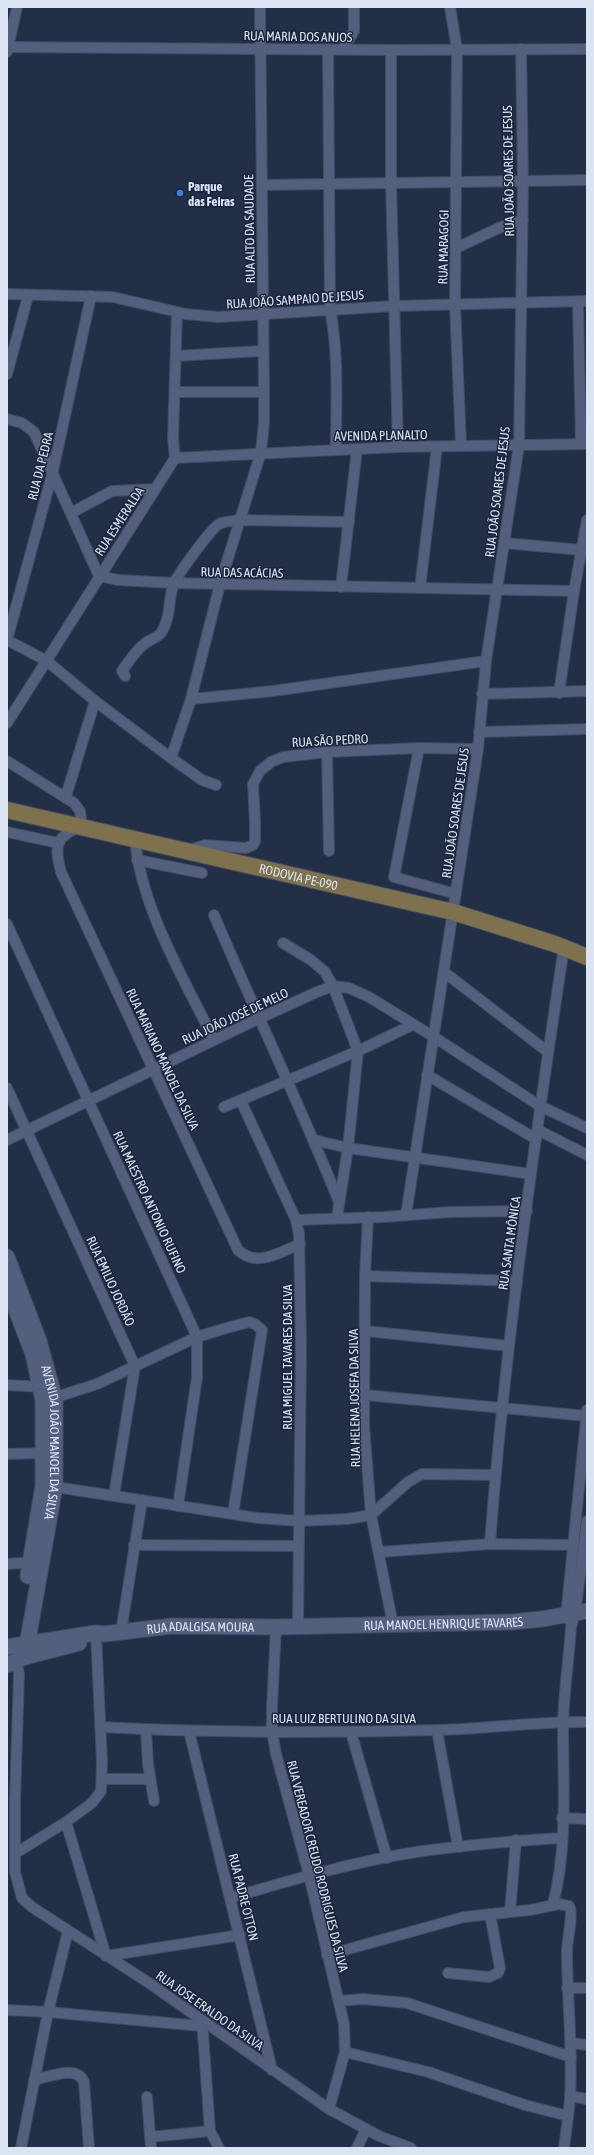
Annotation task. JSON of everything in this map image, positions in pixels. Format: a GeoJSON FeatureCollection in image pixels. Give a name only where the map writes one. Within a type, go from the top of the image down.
{"type":"FeatureCollection","features":[{"type":"Feature","properties":{"kind":"main road","name":"RODOVIA PE-090"},"geometry":{"type":"LineString","coordinates":[[7,810],[453,912],[564,948],[587,957]]}},
{"type":"Feature","properties":{"kind":"street"},"geometry":{"type":"LineString","coordinates":[[8,50],[10,27],[18,7]]}},
{"type":"Feature","properties":{"kind":"street","name":"RUA ALTO DA SAUDADE"},"geometry":{"type":"LineString","coordinates":[[171,758],[191,700],[220,584],[261,452],[264,423],[262,351],[264,315],[260,7]]}},
{"type":"Feature","properties":{"kind":"street"},"geometry":{"type":"LineString","coordinates":[[343,49],[350,41],[354,30],[354,7]]}},
{"type":"Feature","properties":{"kind":"street","name":"RUA MARAGOGI"},"geometry":{"type":"LineString","coordinates":[[450,7],[457,49],[455,304],[461,446]]}},
{"type":"Feature","properties":{"kind":"street","name":"RUA MARIA DOS ANJOS"},"geometry":{"type":"LineString","coordinates":[[8,50],[260,48],[391,50],[587,49]]}},
{"type":"Feature","properties":{"kind":"street"},"geometry":{"type":"LineString","coordinates":[[328,49],[330,309],[334,330],[336,356],[336,449]]}},
{"type":"Feature","properties":{"kind":"street","name":"RUA JOÃO SOARES DE JESUS"},"geometry":{"type":"LineString","coordinates":[[406,1215],[478,749],[486,661],[519,445],[520,304],[523,220],[521,49]]}},
{"type":"Feature","properties":{"kind":"street"},"geometry":{"type":"LineString","coordinates":[[391,50],[391,183],[398,447]]}},
{"type":"Feature","properties":{"kind":"street"},"geometry":{"type":"LineString","coordinates":[[262,185],[587,180]]}},
{"type":"Feature","properties":{"kind":"street"},"geometry":{"type":"LineString","coordinates":[[456,248],[501,227],[523,220]]}},
{"type":"Feature","properties":{"kind":"street","name":"RUA JOÃO SAMPAIO DE JESUS"},"geometry":{"type":"LineString","coordinates":[[7,294],[28,296],[91,296],[119,298],[196,316],[218,317],[394,306],[520,304],[533,302],[583,301]]}},
{"type":"Feature","properties":{"kind":"street"},"geometry":{"type":"LineString","coordinates":[[7,374],[28,296]]}},
{"type":"Feature","properties":{"kind":"street","name":"RUA DA PEDRA"},"geometry":{"type":"LineString","coordinates":[[7,640],[53,471],[91,296]]}},
{"type":"Feature","properties":{"kind":"street"},"geometry":{"type":"LineString","coordinates":[[583,301],[584,443]]}},
{"type":"Feature","properties":{"kind":"street"},"geometry":{"type":"LineString","coordinates":[[175,458],[173,438],[176,392],[177,312]]}},
{"type":"Feature","properties":{"kind":"street"},"geometry":{"type":"LineString","coordinates":[[176,356],[262,351]]}},
{"type":"Feature","properties":{"kind":"street"},"geometry":{"type":"LineString","coordinates":[[176,392],[264,392]]}},
{"type":"Feature","properties":{"kind":"street"},"geometry":{"type":"LineString","coordinates":[[7,419],[22,423],[34,432],[72,513],[99,576]]}},
{"type":"Feature","properties":{"kind":"street","name":"AVENIDA PLANALTO"},"geometry":{"type":"LineString","coordinates":[[175,458],[336,449],[584,443]]}},
{"type":"Feature","properties":{"kind":"street"},"geometry":{"type":"LineString","coordinates":[[420,588],[437,447]]}},
{"type":"Feature","properties":{"kind":"street"},"geometry":{"type":"LineString","coordinates":[[340,587],[357,449]]}},
{"type":"Feature","properties":{"kind":"street","name":"RUA ESMERALDA"},"geometry":{"type":"LineString","coordinates":[[7,723],[175,458]]}},
{"type":"Feature","properties":{"kind":"street"},"geometry":{"type":"LineString","coordinates":[[72,513],[112,491],[155,489]]}},
{"type":"Feature","properties":{"kind":"street"},"geometry":{"type":"LineString","coordinates":[[125,676],[122,671],[137,651],[144,644],[160,634],[167,621],[170,596],[174,583],[206,538],[218,525],[229,521],[240,520],[349,522]]}},
{"type":"Feature","properties":{"kind":"street"},"geometry":{"type":"LineString","coordinates":[[559,693],[574,591],[587,520]]}},
{"type":"Feature","properties":{"kind":"street"},"geometry":{"type":"LineString","coordinates":[[504,544],[582,550]]}},
{"type":"Feature","properties":{"kind":"street","name":"RUA DAS ACÁCIAS"},"geometry":{"type":"LineString","coordinates":[[99,576],[118,580],[174,583],[574,591]]}},
{"type":"Feature","properties":{"kind":"street"},"geometry":{"type":"LineString","coordinates":[[7,640],[47,661],[95,701],[171,758],[202,780],[216,784]]}},
{"type":"Feature","properties":{"kind":"street"},"geometry":{"type":"LineString","coordinates":[[191,700],[273,692],[486,661]]}},
{"type":"Feature","properties":{"kind":"street"},"geometry":{"type":"LineString","coordinates":[[482,694],[587,691]]}},
{"type":"Feature","properties":{"kind":"street"},"geometry":{"type":"LineString","coordinates":[[66,796],[95,701]]}},
{"type":"Feature","properties":{"kind":"street"},"geometry":{"type":"LineString","coordinates":[[479,732],[587,729]]}},
{"type":"Feature","properties":{"kind":"street"},"geometry":{"type":"LineString","coordinates":[[419,748],[394,877],[456,894]]}},
{"type":"Feature","properties":{"kind":"street","name":"RUA SÃO PEDRO"},"geometry":{"type":"LineString","coordinates":[[187,851],[205,844],[250,847],[255,841],[252,784],[260,771],[271,762],[283,757],[327,752],[419,748],[478,749]]}},
{"type":"Feature","properties":{"kind":"street"},"geometry":{"type":"LineString","coordinates":[[327,752],[329,851]]}},
{"type":"Feature","properties":{"kind":"street"},"geometry":{"type":"LineString","coordinates":[[7,761],[66,796],[80,811],[82,826],[63,835],[58,843],[7,832]]}},
{"type":"Feature","properties":{"kind":"street"},"geometry":{"type":"LineString","coordinates":[[135,839],[137,860],[163,934],[214,1040]]}},
{"type":"Feature","properties":{"kind":"street","name":"RUA MARIANO MANOEL DA SILVA"},"geometry":{"type":"LineString","coordinates":[[58,843],[57,859],[61,872],[238,1250],[247,1258],[265,1258],[300,1244]]}},
{"type":"Feature","properties":{"kind":"street"},"geometry":{"type":"LineString","coordinates":[[137,860],[202,873]]}},
{"type":"Feature","properties":{"kind":"street"},"geometry":{"type":"LineString","coordinates":[[214,915],[258,1019],[314,1140],[339,1202]]}},
{"type":"Feature","properties":{"kind":"street","name":"RUA MAESTRO ANTONIO RUFINO"},"geometry":{"type":"LineString","coordinates":[[7,924],[197,1337],[197,1377],[178,1506]]}},
{"type":"Feature","properties":{"kind":"street"},"geometry":{"type":"LineString","coordinates":[[283,943],[320,967],[334,986],[358,1051],[348,1148],[337,1217]]}},
{"type":"Feature","properties":{"kind":"street","name":"RUA SANTA MÔNICA"},"geometry":{"type":"LineString","coordinates":[[490,1544],[495,1475],[517,1281],[540,1106],[564,948]]}},
{"type":"Feature","properties":{"kind":"street"},"geometry":{"type":"LineString","coordinates":[[444,972],[548,1052]]}},
{"type":"Feature","properties":{"kind":"street"},"geometry":{"type":"LineString","coordinates":[[334,986],[342,986],[369,997],[412,1025],[434,1037],[540,1106],[587,1128]]}},
{"type":"Feature","properties":{"kind":"street","name":"RUA JOÃO JOSÉ DE MELO"},"geometry":{"type":"LineString","coordinates":[[7,1140],[258,1019],[334,986]]}},
{"type":"Feature","properties":{"kind":"street"},"geometry":{"type":"LineString","coordinates":[[224,1107],[242,1101],[287,1080],[358,1051],[412,1025]]}},
{"type":"Feature","properties":{"kind":"street"},"geometry":{"type":"LineString","coordinates":[[427,1075],[537,1134],[587,1155]]}},
{"type":"Feature","properties":{"kind":"street","name":"RUA EMILIO JORDÃO"},"geometry":{"type":"LineString","coordinates":[[7,1088],[135,1366]]}},
{"type":"Feature","properties":{"kind":"street","name":"RUA MIGUEL TAVARES DA SILVA"},"geometry":{"type":"LineString","coordinates":[[242,1101],[296,1220],[300,1244],[298,1626]]}},
{"type":"Feature","properties":{"kind":"street"},"geometry":{"type":"LineString","coordinates":[[314,1140],[348,1148],[415,1156],[531,1174]]}},
{"type":"Feature","properties":{"kind":"street"},"geometry":{"type":"LineString","coordinates":[[296,1220],[457,1211],[527,1211]]}},
{"type":"Feature","properties":{"kind":"street","name":"RUA HELENA JOSEFA DA SILVA"},"geometry":{"type":"LineString","coordinates":[[368,1217],[365,1276],[366,1331],[364,1425],[371,1515],[380,1552],[393,1625]]}},
{"type":"Feature","properties":{"kind":"street","name":"AVENIDA JOÃO MANOEL DA SILVA"},"geometry":{"type":"LineString","coordinates":[[7,1257],[39,1340],[48,1393],[49,1486],[36,1562],[17,1656]]}},
{"type":"Feature","properties":{"kind":"street"},"geometry":{"type":"LineString","coordinates":[[365,1276],[517,1281]]}},
{"type":"Feature","properties":{"kind":"street","name":"AVENIDA JOÃO MANOEL DA SILVA"},"geometry":{"type":"LineString","coordinates":[[7,1286],[48,1393],[43,1453],[49,1486]]}},
{"type":"Feature","properties":{"kind":"street"},"geometry":{"type":"LineString","coordinates":[[7,1385],[48,1393],[97,1384],[197,1337],[244,1323],[252,1323],[262,1330],[233,1514]]}},
{"type":"Feature","properties":{"kind":"street"},"geometry":{"type":"LineString","coordinates":[[366,1331],[509,1346]]}},
{"type":"Feature","properties":{"kind":"street"},"geometry":{"type":"LineString","coordinates":[[114,1495],[135,1366]]}},
{"type":"Feature","properties":{"kind":"street"},"geometry":{"type":"LineString","coordinates":[[365,1395],[587,1416]]}},
{"type":"Feature","properties":{"kind":"street"},"geometry":{"type":"LineString","coordinates":[[575,1617],[574,1545],[587,1410]]}},
{"type":"Feature","properties":{"kind":"street"},"geometry":{"type":"LineString","coordinates":[[7,1454],[43,1453]]}},
{"type":"Feature","properties":{"kind":"street"},"geometry":{"type":"LineString","coordinates":[[49,1486],[233,1514],[299,1521],[347,1519],[371,1515],[408,1482],[422,1474],[495,1475]]}},
{"type":"Feature","properties":{"kind":"street"},"geometry":{"type":"LineString","coordinates":[[122,1632],[142,1500]]}},
{"type":"Feature","properties":{"kind":"street"},"geometry":{"type":"LineString","coordinates":[[553,1904],[559,1878],[562,1838],[563,1722],[587,1521]]}},
{"type":"Feature","properties":{"kind":"street"},"geometry":{"type":"LineString","coordinates":[[380,1552],[490,1544],[574,1545]]}},
{"type":"Feature","properties":{"kind":"street"},"geometry":{"type":"LineString","coordinates":[[134,1545],[298,1546]]}},
{"type":"Feature","properties":{"kind":"street"},"geometry":{"type":"LineString","coordinates":[[7,1564],[36,1562]]}},
{"type":"Feature","properties":{"kind":"street","name":"RUA MANOEL HENRIQUE TAVARES"},"geometry":{"type":"LineString","coordinates":[[298,1626],[512,1622],[575,1617]]}},
{"type":"Feature","properties":{"kind":"street","name":"RUA ADALGISA MOURA"},"geometry":{"type":"LineString","coordinates":[[17,1656],[99,1635],[172,1626],[298,1626]]}},
{"type":"Feature","properties":{"kind":"street","name":"RUA VEREADOR CREUDO RODRIGUES DA SILVA"},"geometry":{"type":"LineString","coordinates":[[276,1627],[272,1731],[281,1776],[308,1875],[344,2024],[345,2052],[329,2109]]}},
{"type":"Feature","properties":{"kind":"street"},"geometry":{"type":"LineString","coordinates":[[16,1853],[66,1822],[98,1798],[101,1791],[103,1779],[100,1728],[99,1635]]}},
{"type":"Feature","properties":{"kind":"street","name":"RUA JOSE ERALDO DA SILVA"},"geometry":{"type":"LineString","coordinates":[[17,1656],[11,1800],[16,1853],[11,1872],[22,1898],[32,1907],[329,2109],[366,2129],[411,2148]]}},
{"type":"Feature","properties":{"kind":"street","name":"RUA LUIZ BERTULINO DA SILVA"},"geometry":{"type":"LineString","coordinates":[[100,1728],[189,1731],[351,1732],[437,1730],[563,1722],[587,1722]]}},
{"type":"Feature","properties":{"kind":"street"},"geometry":{"type":"LineString","coordinates":[[146,1730],[150,1779],[154,1801]]}},
{"type":"Feature","properties":{"kind":"street"},"geometry":{"type":"LineString","coordinates":[[437,1730],[458,1847]]}},
{"type":"Feature","properties":{"kind":"street","name":"RUA PADRE OTTON"},"geometry":{"type":"LineString","coordinates":[[189,1731],[272,2070]]}},
{"type":"Feature","properties":{"kind":"street"},"geometry":{"type":"LineString","coordinates":[[351,1732],[387,1858]]}},
{"type":"Feature","properties":{"kind":"street"},"geometry":{"type":"LineString","coordinates":[[103,1779],[150,1779]]}},
{"type":"Feature","properties":{"kind":"street"},"geometry":{"type":"LineString","coordinates":[[562,1818],[587,1819]]}},
{"type":"Feature","properties":{"kind":"street"},"geometry":{"type":"LineString","coordinates":[[66,1822],[106,1956],[240,1935]]}},
{"type":"Feature","properties":{"kind":"street"},"geometry":{"type":"LineString","coordinates":[[230,1898],[308,1875],[387,1858],[516,1840],[562,1838]]}},
{"type":"Feature","properties":{"kind":"street"},"geometry":{"type":"LineString","coordinates":[[510,1912],[516,1840]]}},
{"type":"Feature","properties":{"kind":"street"},"geometry":{"type":"LineString","coordinates":[[327,1955],[464,1918],[510,1912],[553,1904],[567,1905],[571,1910],[567,1941],[567,1988],[571,2057],[570,2096],[564,2148]]}},
{"type":"Feature","properties":{"kind":"street"},"geometry":{"type":"LineString","coordinates":[[448,1973],[489,1977],[498,1973],[500,1968],[490,1914]]}},
{"type":"Feature","properties":{"kind":"street"},"geometry":{"type":"LineString","coordinates":[[21,2148],[48,2012],[68,1931]]}},
{"type":"Feature","properties":{"kind":"street"},"geometry":{"type":"LineString","coordinates":[[567,1988],[587,1988]]}},
{"type":"Feature","properties":{"kind":"street"},"geometry":{"type":"LineString","coordinates":[[339,2001],[363,1999],[407,2003],[571,2057]]}},
{"type":"Feature","properties":{"kind":"street"},"geometry":{"type":"LineString","coordinates":[[7,2010],[202,2023],[210,2131],[219,2148]]}},
{"type":"Feature","properties":{"kind":"street"},"geometry":{"type":"LineString","coordinates":[[571,2043],[587,2045]]}},
{"type":"Feature","properties":{"kind":"street"},"geometry":{"type":"LineString","coordinates":[[345,2052],[428,2072],[525,2105],[568,2116]]}},
{"type":"Feature","properties":{"kind":"street"},"geometry":{"type":"LineString","coordinates":[[34,2080],[65,2073],[77,2073],[81,2075],[84,2082],[90,2148]]}},
{"type":"Feature","properties":{"kind":"street"},"geometry":{"type":"LineString","coordinates":[[570,2096],[587,2099]]}},
{"type":"Feature","properties":{"kind":"street"},"geometry":{"type":"LineString","coordinates":[[147,2097],[151,2148]]}},
{"type":"Feature","properties":{"kind":"street"},"geometry":{"type":"LineString","coordinates":[[357,2148],[366,2129]]}},
{"type":"Feature","properties":{"kind":"street"},"geometry":{"type":"LineString","coordinates":[[150,2137],[210,2131]]}},
{"type":"Feature","properties":{"kind":"place","name":"Parque das Feiras"},"geometry":{"type":"Point","coordinates":[180,193]}}]}
